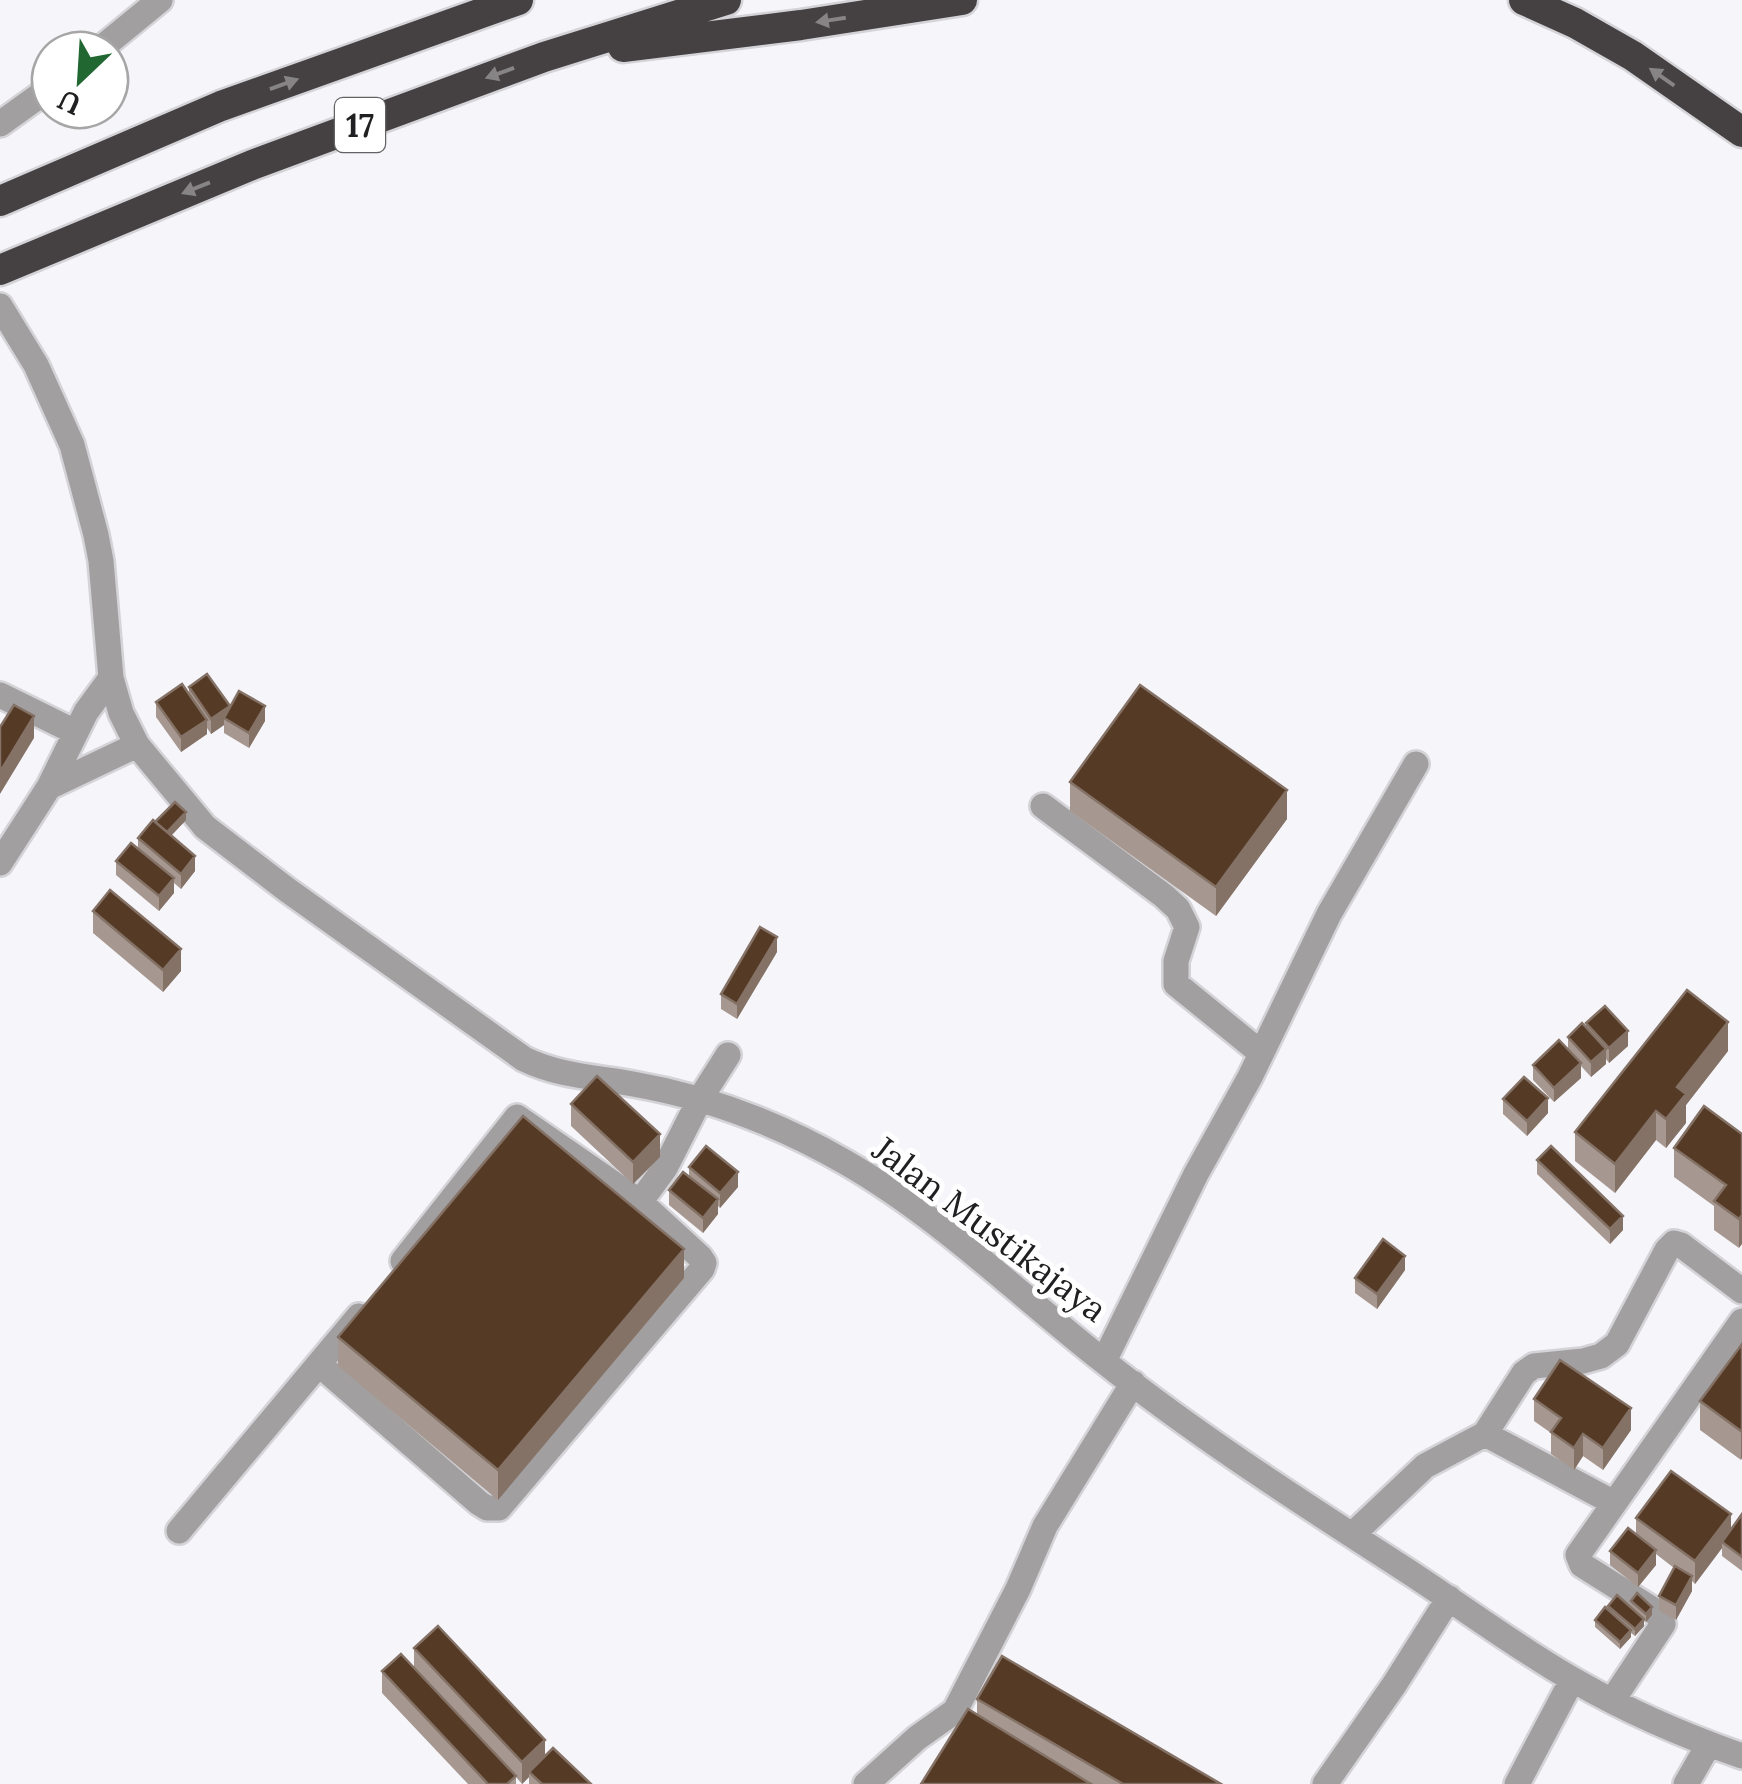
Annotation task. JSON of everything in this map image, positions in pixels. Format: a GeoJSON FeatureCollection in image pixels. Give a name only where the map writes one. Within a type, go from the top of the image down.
{"type":"FeatureCollection","features":[{"type":"Feature","properties":{"kind":"highway","name":"17"},"geometry":{"type":"LineString","coordinates":[[0,201],[221,106],[518,0]]}},
{"type":"Feature","properties":{"kind":"highway","name":"17"},"geometry":{"type":"LineString","coordinates":[[0,270],[252,165],[544,57],[726,0]]}},
{"type":"Feature","properties":{"kind":"highway"},"geometry":{"type":"LineString","coordinates":[[544,57],[802,25],[962,0]]}},
{"type":"Feature","properties":{"kind":"highway"},"geometry":{"type":"LineString","coordinates":[[1524,0],[1633,56],[1742,132]]}},
{"type":"Feature","properties":{"kind":"street"},"geometry":{"type":"LineString","coordinates":[[123,30],[160,0]]}},
{"type":"Feature","properties":{"kind":"street"},"geometry":{"type":"LineString","coordinates":[[0,124],[30,102]]}},
{"type":"Feature","properties":{"kind":"street","name":"Jalan Mustikajaya"},"geometry":{"type":"LineString","coordinates":[[0,306],[36,365],[72,445],[101,561],[111,678],[121,712],[137,746],[205,826],[286,889],[524,1059],[545,1069],[700,1099],[781,1128],[847,1163],[938,1224],[1104,1361],[1234,1456],[1352,1535],[1572,1680],[1742,1756]]}},
{"type":"Feature","properties":{"kind":"street"},"geometry":{"type":"LineString","coordinates":[[0,864],[49,787],[86,712],[111,678]]}},
{"type":"Feature","properties":{"kind":"street"},"geometry":{"type":"LineString","coordinates":[[0,695],[75,732]]}},
{"type":"Feature","properties":{"kind":"street"},"geometry":{"type":"LineString","coordinates":[[49,787],[137,746]]}},
{"type":"Feature","properties":{"kind":"street"},"geometry":{"type":"LineString","coordinates":[[1104,1361],[1329,914],[1416,764]]}},
{"type":"Feature","properties":{"kind":"street"},"geometry":{"type":"LineString","coordinates":[[1043,806],[1178,909],[1187,927],[1176,961],[1176,984],[1261,1053]]}},
{"type":"Feature","properties":{"kind":"street"},"geometry":{"type":"LineString","coordinates":[[640,1202],[665,1168],[700,1099],[728,1055]]}},
{"type":"Feature","properties":{"kind":"street"},"geometry":{"type":"LineString","coordinates":[[179,1531],[320,1365],[517,1117],[640,1202],[704,1263],[500,1508],[487,1508],[479,1503],[320,1365]]}},
{"type":"Feature","properties":{"kind":"street"},"geometry":{"type":"LineString","coordinates":[[1352,1535],[1425,1466],[1485,1434],[1524,1373],[1534,1366],[1601,1356],[1617,1344],[1674,1243],[1742,1291]]}},
{"type":"Feature","properties":{"kind":"street"},"geometry":{"type":"LineString","coordinates":[[1612,1701],[1663,1624],[1654,1611],[1582,1565],[1578,1555],[1742,1321]]}},
{"type":"Feature","properties":{"kind":"street"},"geometry":{"type":"LineString","coordinates":[[866,1784],[955,1711],[1018,1589],[1045,1526],[1133,1382]]}},
{"type":"Feature","properties":{"kind":"street"},"geometry":{"type":"LineString","coordinates":[[1485,1434],[1614,1503]]}},
{"type":"Feature","properties":{"kind":"street"},"geometry":{"type":"LineString","coordinates":[[1326,1784],[1449,1598]]}},
{"type":"Feature","properties":{"kind":"street"},"geometry":{"type":"LineString","coordinates":[[1516,1784],[1572,1680]]}},
{"type":"Feature","properties":{"kind":"street"},"geometry":{"type":"LineString","coordinates":[[1686,1784],[1708,1744]]}},
{"type":"Feature","properties":{"kind":"building"},"geometry":{"type":"Polygon","coordinates":[[[207,674],[230,706],[211,719],[189,687],[207,674]]]}},
{"type":"Feature","properties":{"kind":"building"},"geometry":{"type":"Polygon","coordinates":[[[182,684],[207,720],[181,737],[156,702],[182,684]]]}},
{"type":"Feature","properties":{"kind":"building"},"geometry":{"type":"Polygon","coordinates":[[[1140,685],[1287,790],[1216,887],[1070,782],[1140,685]]]}},
{"type":"Feature","properties":{"kind":"building"},"geometry":{"type":"Polygon","coordinates":[[[239,691],[265,706],[249,733],[224,718],[239,691]]]}},
{"type":"Feature","properties":{"kind":"building"},"geometry":{"type":"Polygon","coordinates":[[[14,705],[34,716],[0,772],[0,727],[14,705]]]}},
{"type":"Feature","properties":{"kind":"building"},"geometry":{"type":"Polygon","coordinates":[[[175,802],[186,812],[167,832],[155,822],[175,802]]]}},
{"type":"Feature","properties":{"kind":"building"},"geometry":{"type":"Polygon","coordinates":[[[153,820],[195,856],[181,874],[138,838],[153,820]]]}},
{"type":"Feature","properties":{"kind":"building"},"geometry":{"type":"Polygon","coordinates":[[[131,843],[174,878],[159,896],[116,861],[131,843]]]}},
{"type":"Feature","properties":{"kind":"building"},"geometry":{"type":"Polygon","coordinates":[[[110,890],[181,949],[163,970],[93,911],[110,890]]]}},
{"type":"Feature","properties":{"kind":"building"},"geometry":{"type":"Polygon","coordinates":[[[760,927],[777,937],[737,1004],[721,994],[760,927]]]}},
{"type":"Feature","properties":{"kind":"building"},"geometry":{"type":"Polygon","coordinates":[[[1687,990],[1728,1022],[1677,1087],[1686,1094],[1666,1119],[1656,1111],[1615,1164],[1575,1132],[1687,990]]]}},
{"type":"Feature","properties":{"kind":"building"},"geometry":{"type":"Polygon","coordinates":[[[1605,1006],[1628,1031],[1609,1048],[1586,1023],[1605,1006]]]}},
{"type":"Feature","properties":{"kind":"building"},"geometry":{"type":"Polygon","coordinates":[[[1582,1023],[1606,1049],[1591,1062],[1568,1037],[1582,1023]]]}},
{"type":"Feature","properties":{"kind":"building"},"geometry":{"type":"Polygon","coordinates":[[[1559,1040],[1581,1063],[1554,1088],[1533,1065],[1559,1040]]]}},
{"type":"Feature","properties":{"kind":"building"},"geometry":{"type":"Polygon","coordinates":[[[597,1076],[660,1134],[633,1162],[571,1104],[597,1076]]]}},
{"type":"Feature","properties":{"kind":"building"},"geometry":{"type":"Polygon","coordinates":[[[1524,1077],[1548,1098],[1527,1121],[1503,1099],[1524,1077]]]}},
{"type":"Feature","properties":{"kind":"building"},"geometry":{"type":"Polygon","coordinates":[[[1704,1106],[1742,1134],[1739,1219],[1714,1201],[1726,1185],[1674,1148],[1704,1106]]]}},
{"type":"Feature","properties":{"kind":"building"},"geometry":{"type":"Polygon","coordinates":[[[523,1116],[684,1249],[498,1470],[338,1337],[523,1116]]]}},
{"type":"Feature","properties":{"kind":"building"},"geometry":{"type":"Polygon","coordinates":[[[706,1146],[738,1172],[720,1193],[689,1167],[706,1146]]]}},
{"type":"Feature","properties":{"kind":"building"},"geometry":{"type":"Polygon","coordinates":[[[1551,1146],[1623,1216],[1610,1229],[1537,1160],[1551,1146]]]}},
{"type":"Feature","properties":{"kind":"building"},"geometry":{"type":"Polygon","coordinates":[[[683,1172],[718,1199],[703,1218],[669,1190],[683,1172]]]}},
{"type":"Feature","properties":{"kind":"building"},"geometry":{"type":"Polygon","coordinates":[[[1383,1239],[1405,1256],[1377,1294],[1355,1278],[1383,1239]]]}},
{"type":"Feature","properties":{"kind":"building"},"geometry":{"type":"Polygon","coordinates":[[[1742,1344],[1742,1429],[1741,1431],[1700,1401],[1742,1344]]]}},
{"type":"Feature","properties":{"kind":"building"},"geometry":{"type":"Polygon","coordinates":[[[1560,1360],[1631,1408],[1603,1448],[1583,1434],[1574,1448],[1551,1432],[1561,1418],[1534,1399],[1560,1360]]]}},
{"type":"Feature","properties":{"kind":"building"},"geometry":{"type":"Polygon","coordinates":[[[1671,1471],[1731,1514],[1695,1561],[1636,1518],[1671,1471]]]}},
{"type":"Feature","properties":{"kind":"building"},"geometry":{"type":"Polygon","coordinates":[[[1742,1514],[1742,1557],[1722,1542],[1742,1514]]]}},
{"type":"Feature","properties":{"kind":"building"},"geometry":{"type":"Polygon","coordinates":[[[1628,1528],[1656,1550],[1638,1573],[1610,1551],[1628,1528]]]}},
{"type":"Feature","properties":{"kind":"building"},"geometry":{"type":"Polygon","coordinates":[[[1675,1566],[1692,1576],[1676,1605],[1659,1596],[1675,1566]]]}},
{"type":"Feature","properties":{"kind":"building"},"geometry":{"type":"Polygon","coordinates":[[[1637,1593],[1652,1607],[1646,1614],[1631,1601],[1637,1593]]]}},
{"type":"Feature","properties":{"kind":"building"},"geometry":{"type":"Polygon","coordinates":[[[1617,1595],[1644,1619],[1635,1629],[1608,1606],[1617,1595]]]}},
{"type":"Feature","properties":{"kind":"building"},"geometry":{"type":"Polygon","coordinates":[[[1605,1607],[1631,1630],[1620,1642],[1595,1620],[1605,1607]]]}},
{"type":"Feature","properties":{"kind":"building"},"geometry":{"type":"Polygon","coordinates":[[[438,1626],[545,1740],[522,1762],[414,1648],[438,1626]]]}},
{"type":"Feature","properties":{"kind":"building"},"geometry":{"type":"Polygon","coordinates":[[[401,1654],[516,1776],[507,1784],[488,1784],[382,1671],[401,1654]]]}},
{"type":"Feature","properties":{"kind":"building"},"geometry":{"type":"Polygon","coordinates":[[[1002,1656],[1221,1784],[1123,1784],[977,1699],[1002,1656]]]}},
{"type":"Feature","properties":{"kind":"building"},"geometry":{"type":"Polygon","coordinates":[[[968,1709],[1091,1784],[921,1784],[968,1709]]]}},
{"type":"Feature","properties":{"kind":"building"},"geometry":{"type":"Polygon","coordinates":[[[553,1748],[591,1784],[542,1784],[529,1772],[553,1748]]]}}]}
